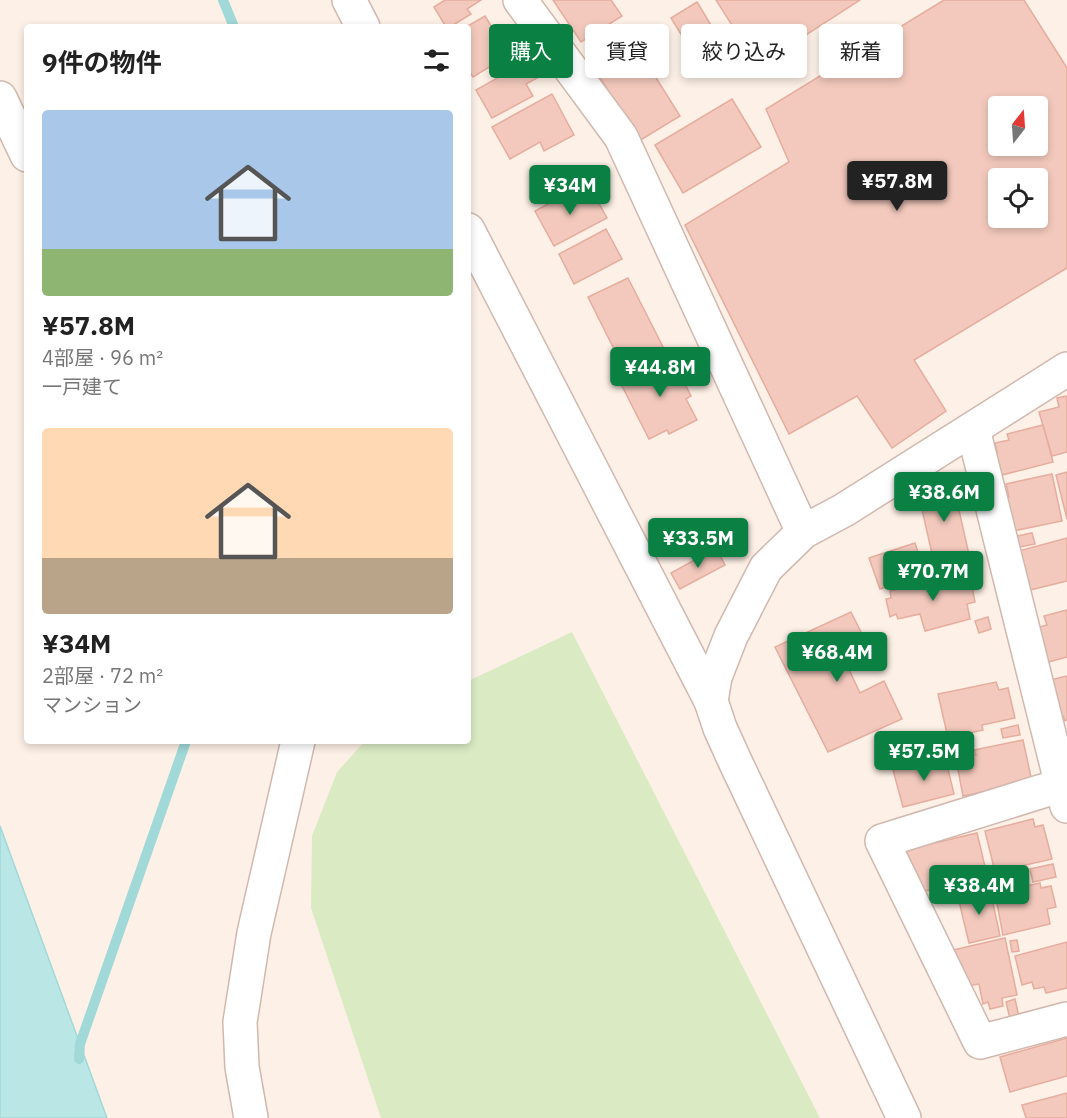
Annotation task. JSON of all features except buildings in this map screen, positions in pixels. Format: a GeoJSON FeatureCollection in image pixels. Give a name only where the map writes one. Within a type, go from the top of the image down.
{"type":"FeatureCollection","features":[{"type":"Feature","properties":{"kind":"street"},"geometry":{"type":"LineString","coordinates":[[349,0],[361,24]]}},
{"type":"Feature","properties":{"kind":"street"},"geometry":{"type":"LineString","coordinates":[[520,0],[621,136],[803,532]]}},
{"type":"Feature","properties":{"kind":"street"},"geometry":{"type":"LineString","coordinates":[[0,98],[24,149]]}},
{"type":"Feature","properties":{"kind":"street"},"geometry":{"type":"LineString","coordinates":[[471,236],[711,701],[734,759],[904,1118]]}},
{"type":"Feature","properties":{"kind":"street"},"geometry":{"type":"LineString","coordinates":[[711,701],[715,677],[731,636],[766,568],[803,532],[844,510],[1067,369]]}},
{"type":"Feature","properties":{"kind":"street"},"geometry":{"type":"LineString","coordinates":[[973,429],[1064,796],[882,841],[980,1041],[1067,1019]]}},
{"type":"Feature","properties":{"kind":"street"},"geometry":{"type":"LineString","coordinates":[[251,1118],[242,1068],[240,1022],[254,933],[297,744]]}},
{"type":"Feature","properties":{"kind":"green space"},"geometry":{"type":"Polygon","coordinates":[[[572,632],[820,1118],[381,1118],[311,908],[312,836],[337,772],[362,744],[471,744],[471,680],[572,632]]]}},
{"type":"Feature","properties":{"kind":"water"},"geometry":{"type":"Polygon","coordinates":[[[0,826],[107,1118],[0,1118],[0,826]]]}},
{"type":"Feature","properties":{"kind":"waterway"},"geometry":{"type":"LineString","coordinates":[[223,0],[233,24]]}},
{"type":"Feature","properties":{"kind":"waterway"},"geometry":{"type":"LineString","coordinates":[[79,1059],[80,1044],[185,744]]}}]}
